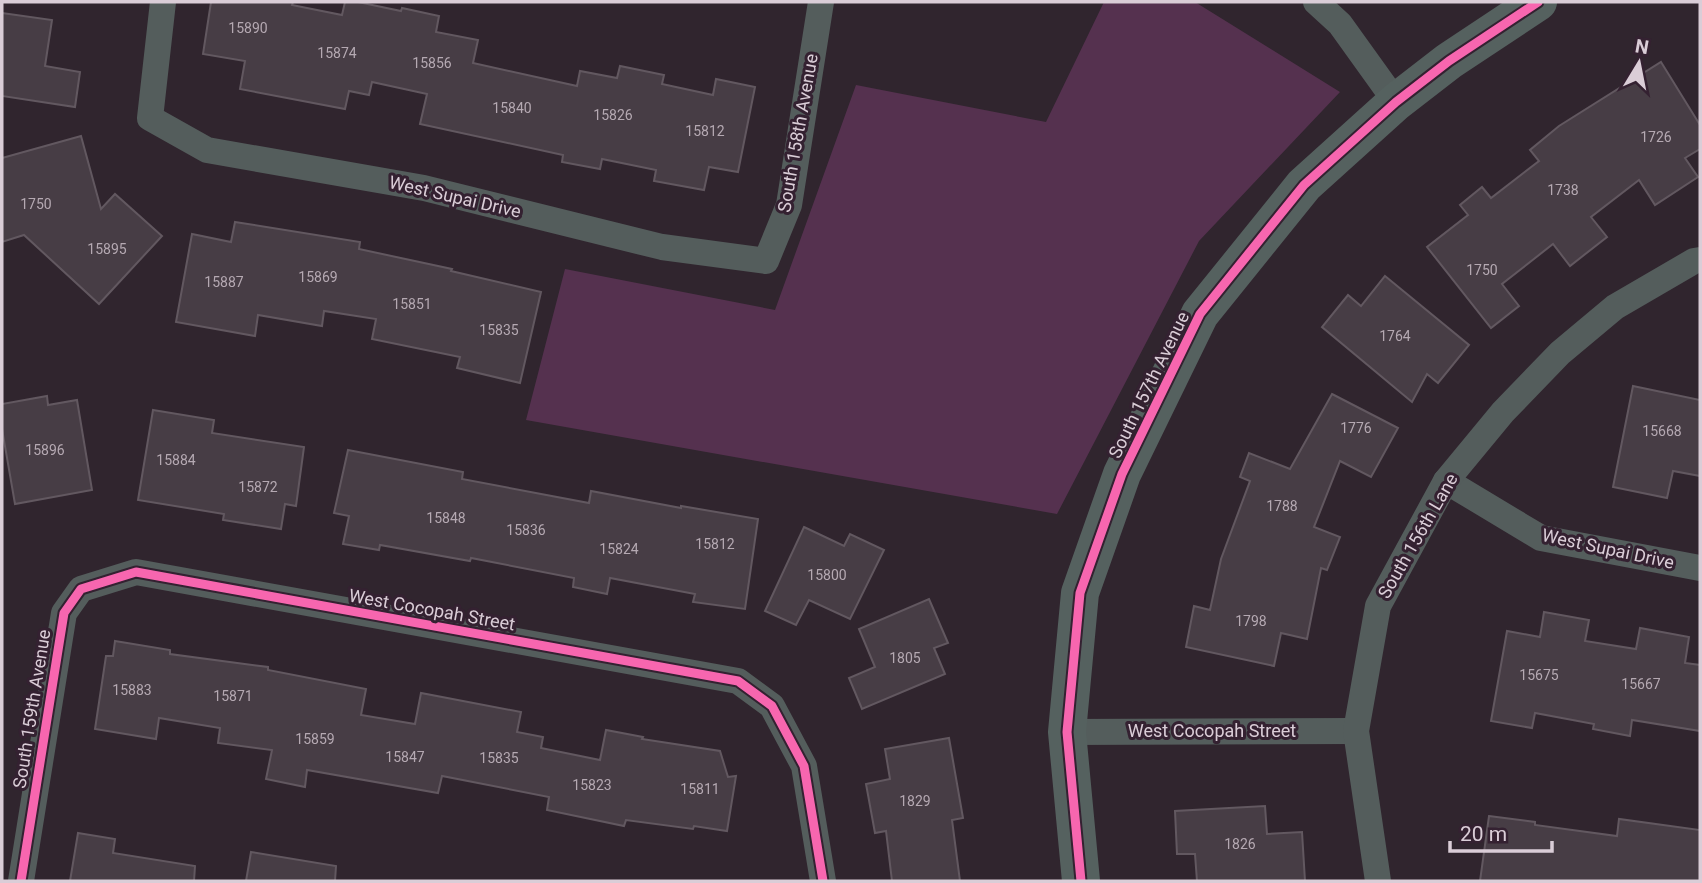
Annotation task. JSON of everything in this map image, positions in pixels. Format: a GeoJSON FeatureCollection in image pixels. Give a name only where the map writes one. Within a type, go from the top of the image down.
{"type":"FeatureCollection","features":[{"type":"Feature","properties":{"kind":"street","name":"West Supai Drive"},"geometry":{"type":"LineString","coordinates":[[163,2],[150,118],[207,150],[424,188],[662,247],[765,261]]}},
{"type":"Feature","properties":{"kind":"street","name":"South 158th Avenue"},"geometry":{"type":"LineString","coordinates":[[765,261],[789,205],[821,2]]}},
{"type":"Feature","properties":{"kind":"street"},"geometry":{"type":"LineString","coordinates":[[1317,2],[1340,24],[1396,102]]}},
{"type":"Feature","properties":{"kind":"street","name":"South 157th Avenue"},"geometry":{"type":"LineString","coordinates":[[1082,881],[1067,732],[1080,593],[1122,474],[1200,314],[1304,185],[1396,102],[1449,61],[1538,2]]}},
{"type":"Feature","properties":{"kind":"street","name":"South 156th Lane"},"geometry":{"type":"LineString","coordinates":[[1378,881],[1356,731],[1378,606],[1446,481],[1503,412],[1560,353],[1615,307],[1700,260]]}},
{"type":"Feature","properties":{"kind":"street","name":"West Supai Drive"},"geometry":{"type":"LineString","coordinates":[[1446,481],[1541,538],[1700,568]]}},
{"type":"Feature","properties":{"kind":"street","name":"West Cocopah Street"},"geometry":{"type":"LineString","coordinates":[[81,589],[136,572],[738,681],[772,706],[804,766],[823,881]]}},
{"type":"Feature","properties":{"kind":"street","name":"South 159th Avenue"},"geometry":{"type":"LineString","coordinates":[[21,881],[64,612],[81,589]]}},
{"type":"Feature","properties":{"kind":"street","name":"West Cocopah Street"},"geometry":{"type":"LineString","coordinates":[[1067,732],[1356,731]]}},
{"type":"Feature","properties":{"kind":"shaded area"},"geometry":{"type":"Polygon","coordinates":[[[1104,2],[1195,2],[1340,92],[1199,241],[1057,514],[526,420],[565,269],[775,310],[856,85],[1046,122],[1104,2]]]}},
{"type":"Feature","properties":{"kind":"building"},"geometry":{"type":"Polygon","coordinates":[[[211,2],[293,2],[292,5],[342,15],[345,2],[358,2],[439,16],[436,32],[478,40],[473,63],[577,86],[580,71],[617,78],[620,66],[664,75],[662,84],[713,95],[716,79],[755,87],[738,172],[709,167],[704,190],[654,181],[656,170],[602,159],[600,169],[562,162],[563,155],[420,124],[427,94],[372,82],[369,95],[349,91],[345,109],[240,89],[245,61],[203,54],[211,2]]]}},
{"type":"Feature","properties":{"kind":"building"},"geometry":{"type":"Polygon","coordinates":[[[2,13],[52,20],[45,66],[80,72],[75,107],[2,96],[2,13]]]}},
{"type":"Feature","properties":{"kind":"building"},"geometry":{"type":"Polygon","coordinates":[[[1661,62],[1700,125],[1700,149],[1685,158],[1698,177],[1655,205],[1639,180],[1591,217],[1607,237],[1570,266],[1553,244],[1502,284],[1519,306],[1491,328],[1427,247],[1468,215],[1460,205],[1482,187],[1491,198],[1539,161],[1530,150],[1559,126],[1661,62]]]}},
{"type":"Feature","properties":{"kind":"building"},"geometry":{"type":"Polygon","coordinates":[[[81,136],[101,209],[115,194],[162,236],[99,304],[24,235],[2,242],[2,158],[81,136]]]}},
{"type":"Feature","properties":{"kind":"building"},"geometry":{"type":"Polygon","coordinates":[[[235,222],[360,242],[359,249],[541,292],[520,383],[457,368],[460,357],[372,339],[376,319],[324,311],[322,326],[258,315],[255,336],[176,322],[192,234],[231,242],[235,222]]]}},
{"type":"Feature","properties":{"kind":"building"},"geometry":{"type":"Polygon","coordinates":[[[1385,276],[1469,345],[1438,383],[1427,374],[1412,402],[1322,327],[1348,295],[1361,306],[1385,276]]]}},
{"type":"Feature","properties":{"kind":"building"},"geometry":{"type":"Polygon","coordinates":[[[1633,386],[1700,400],[1700,476],[1673,471],[1667,498],[1613,487],[1633,386]]]}},
{"type":"Feature","properties":{"kind":"building"},"geometry":{"type":"Polygon","coordinates":[[[1332,394],[1398,428],[1371,477],[1340,461],[1314,527],[1340,537],[1327,570],[1321,568],[1307,639],[1281,633],[1274,666],[1186,647],[1194,606],[1210,610],[1221,559],[1250,481],[1240,477],[1249,453],[1290,469],[1332,394]]]}},
{"type":"Feature","properties":{"kind":"building"},"geometry":{"type":"Polygon","coordinates":[[[47,396],[48,405],[77,400],[92,490],[15,504],[2,429],[2,404],[47,396]]]}},
{"type":"Feature","properties":{"kind":"building"},"geometry":{"type":"Polygon","coordinates":[[[153,410],[214,420],[212,433],[304,447],[296,506],[285,504],[281,529],[223,520],[224,514],[138,500],[153,410]]]}},
{"type":"Feature","properties":{"kind":"building"},"geometry":{"type":"Polygon","coordinates":[[[348,450],[463,472],[462,479],[589,503],[591,491],[758,519],[745,609],[693,602],[695,594],[610,578],[607,594],[573,587],[574,578],[471,558],[470,561],[380,545],[379,550],[343,544],[349,516],[334,513],[348,450]]]}},
{"type":"Feature","properties":{"kind":"building"},"geometry":{"type":"Polygon","coordinates":[[[804,527],[844,546],[850,534],[884,550],[850,619],[809,600],[796,625],[765,611],[804,527]]]}},
{"type":"Feature","properties":{"kind":"building"},"geometry":{"type":"Polygon","coordinates":[[[929,599],[948,643],[934,648],[945,674],[862,709],[849,678],[875,667],[859,629],[929,599]]]}},
{"type":"Feature","properties":{"kind":"building"},"geometry":{"type":"Polygon","coordinates":[[[1544,612],[1589,620],[1585,641],[1636,649],[1640,628],[1689,637],[1685,663],[1700,665],[1700,731],[1632,720],[1630,736],[1593,729],[1594,724],[1535,713],[1532,728],[1491,721],[1507,631],[1540,637],[1544,612]]]}},
{"type":"Feature","properties":{"kind":"building"},"geometry":{"type":"Polygon","coordinates":[[[115,641],[170,650],[170,654],[268,667],[268,670],[366,689],[361,715],[415,724],[421,693],[521,712],[517,732],[543,737],[541,748],[600,760],[606,730],[643,737],[642,739],[720,751],[728,777],[736,776],[727,831],[626,820],[624,826],[547,810],[549,797],[442,776],[438,793],[307,770],[305,787],[266,779],[272,750],[218,743],[220,728],[159,718],[156,739],[95,729],[106,656],[113,656],[115,641]]]}},
{"type":"Feature","properties":{"kind":"building"},"geometry":{"type":"Polygon","coordinates":[[[949,738],[963,818],[952,820],[960,881],[892,881],[886,831],[875,833],[866,784],[890,779],[885,749],[949,738]]]}},
{"type":"Feature","properties":{"kind":"building"},"geometry":{"type":"Polygon","coordinates":[[[1265,806],[1267,834],[1302,832],[1305,881],[1197,881],[1195,854],[1177,854],[1175,811],[1265,806]]]}},
{"type":"Feature","properties":{"kind":"building"},"geometry":{"type":"Polygon","coordinates":[[[1489,816],[1617,836],[1619,819],[1700,830],[1700,881],[1480,881],[1489,816]]]}},
{"type":"Feature","properties":{"kind":"building"},"geometry":{"type":"Polygon","coordinates":[[[78,833],[115,839],[113,853],[195,866],[194,881],[70,881],[78,833]]]}},
{"type":"Feature","properties":{"kind":"building"},"geometry":{"type":"Polygon","coordinates":[[[251,852],[336,866],[335,881],[246,881],[251,852]]]}},
{"type":"Feature","properties":{"kind":"cycle path"},"geometry":{"type":"LineString","coordinates":[[1081,881],[1067,732],[1080,593],[1122,474],[1200,314],[1304,185],[1396,102],[1449,61],[1538,2]]}},
{"type":"Feature","properties":{"kind":"cycle path"},"geometry":{"type":"LineString","coordinates":[[21,881],[64,613],[81,589],[136,572],[738,681],[772,706],[804,766],[823,881]]}}]}
